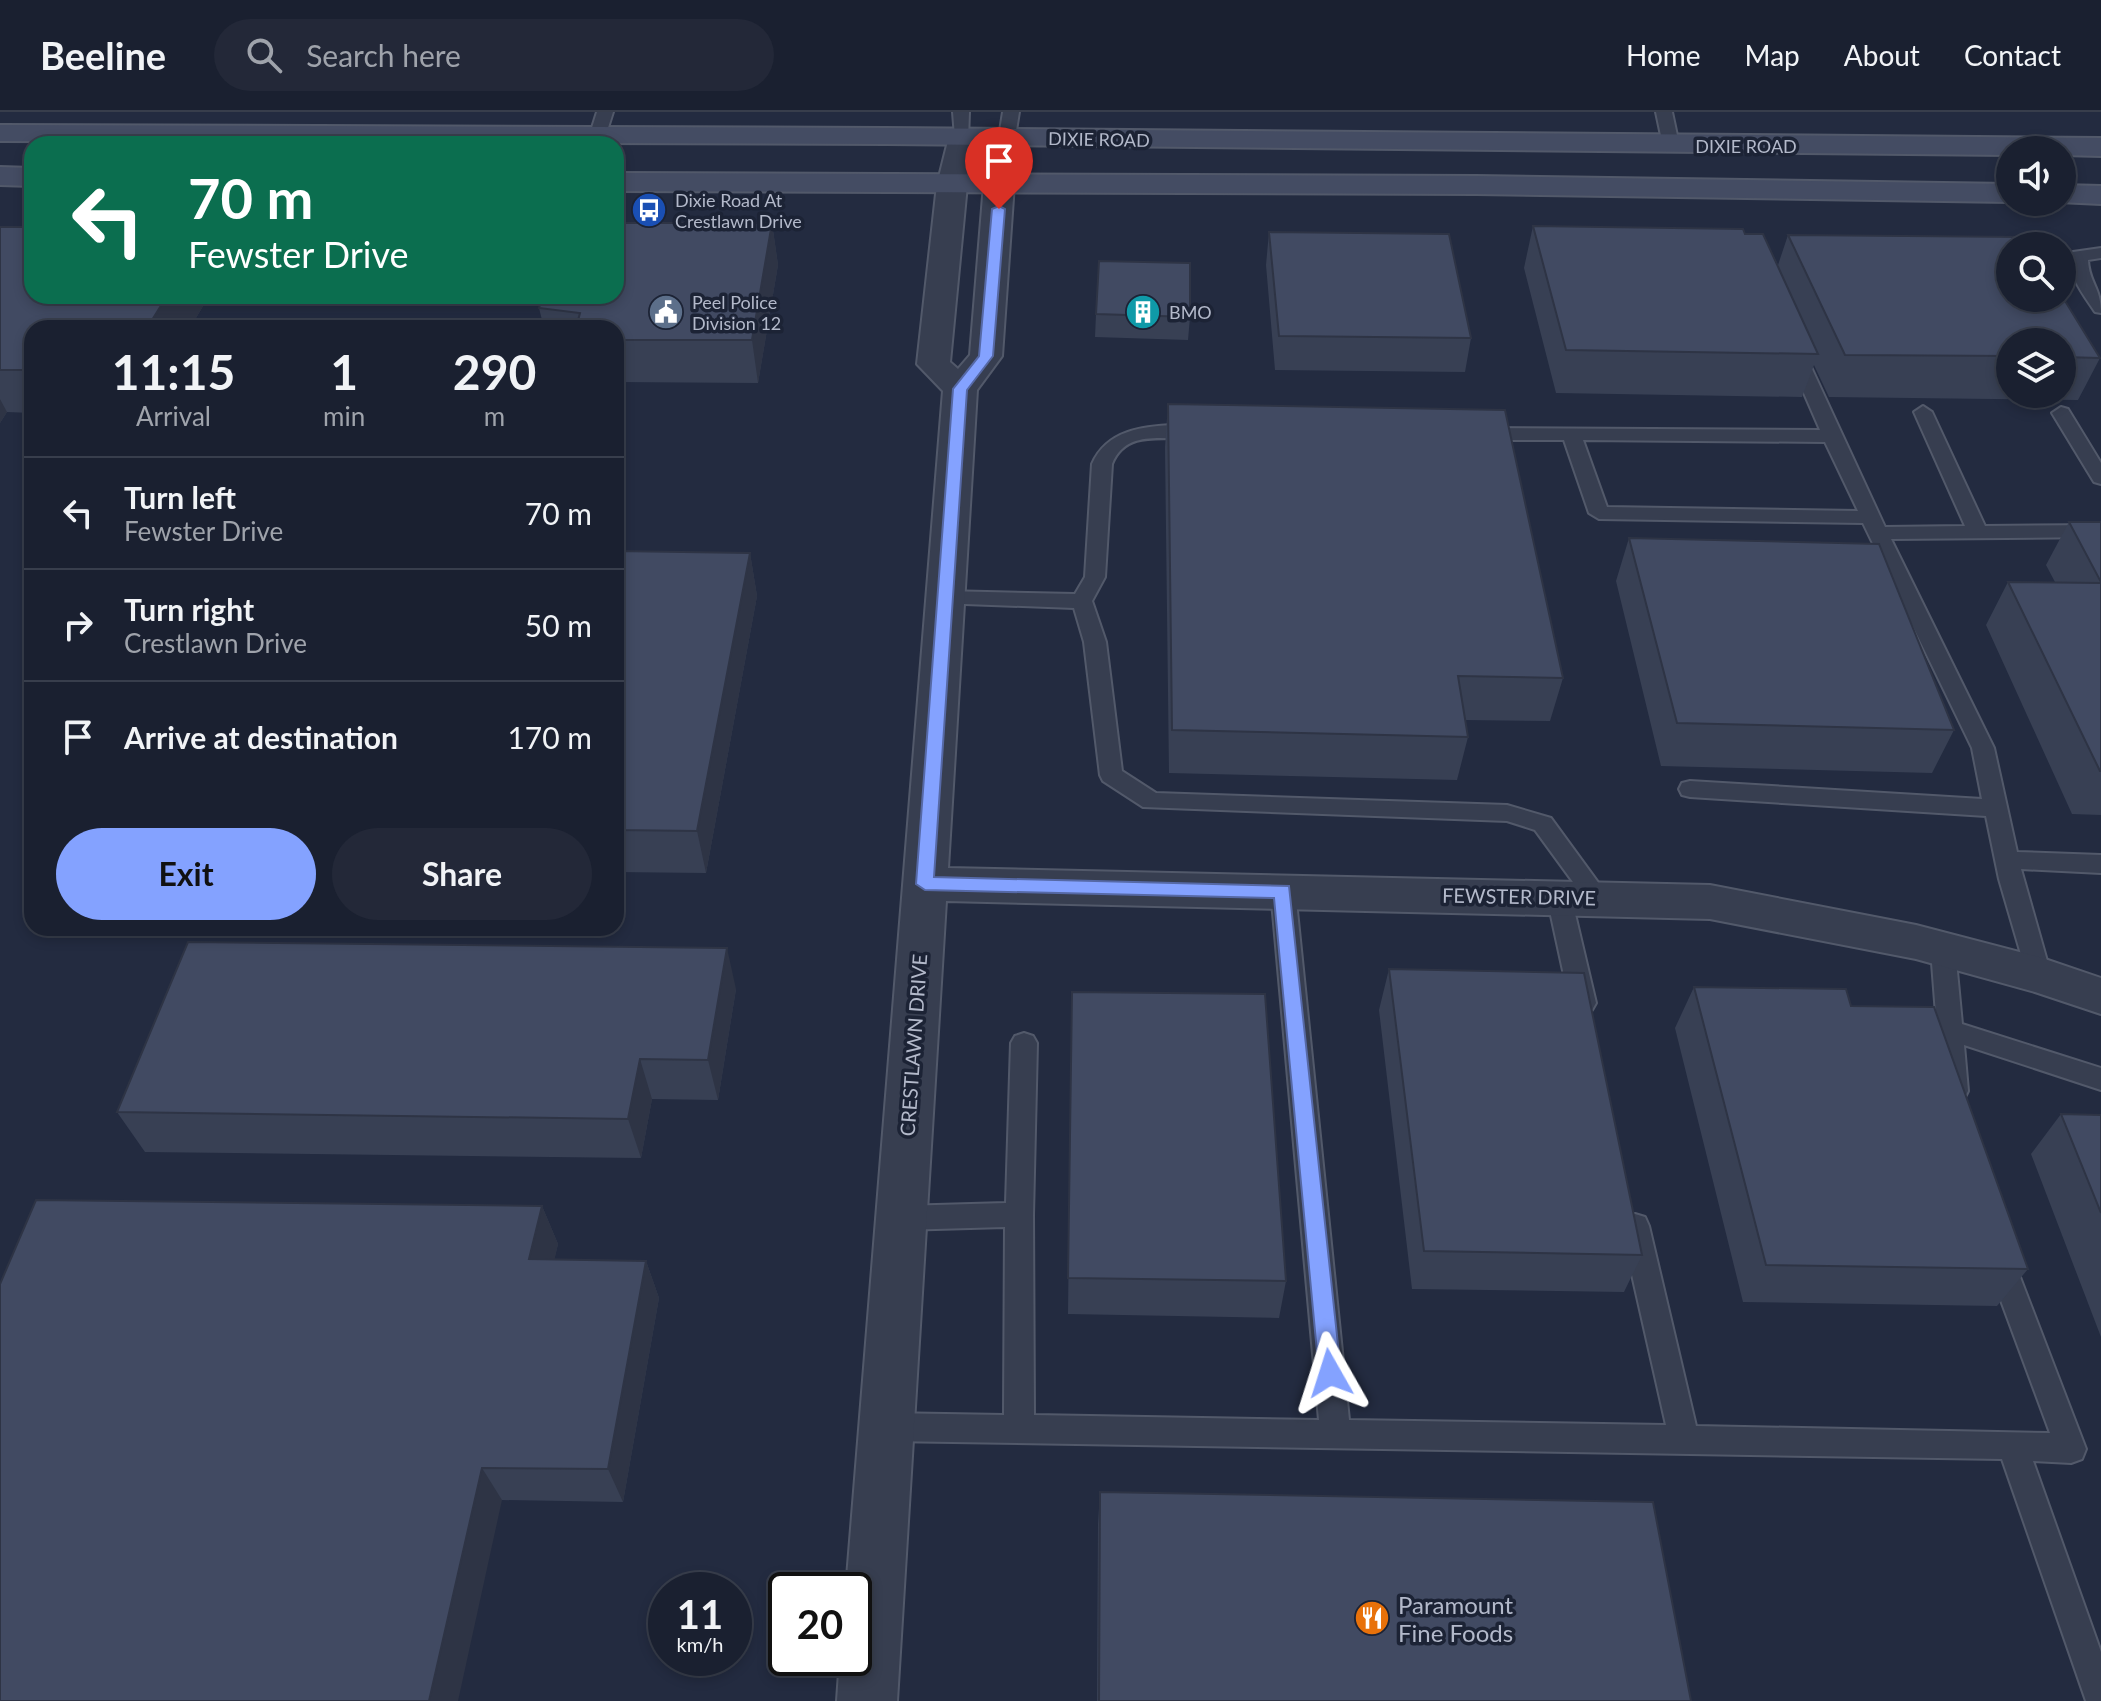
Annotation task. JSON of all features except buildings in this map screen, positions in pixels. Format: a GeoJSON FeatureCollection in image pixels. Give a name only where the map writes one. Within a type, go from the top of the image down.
{"type":"FeatureCollection","features":[{"type":"Feature","properties":{"kind":"main road","name":"DIXIE ROAD"},"geometry":{"type":"LineString","coordinates":[[0,133],[601,123],[1009,124],[1671,145],[2101,147]]}},
{"type":"Feature","properties":{"kind":"main road"},"geometry":{"type":"LineString","coordinates":[[0,176],[24,177]]}},
{"type":"Feature","properties":{"kind":"main road"},"geometry":{"type":"LineString","coordinates":[[624,182],[1460,184],[1996,193]]}},
{"type":"Feature","properties":{"kind":"main road"},"geometry":{"type":"LineString","coordinates":[[2076,194],[2101,195]]}},
{"type":"Feature","properties":{"kind":"street"},"geometry":{"type":"LineString","coordinates":[[962,124],[952,185],[933,364],[960,389],[986,356],[999,184],[1009,124]]}},
{"type":"Feature","properties":{"kind":"street","name":"CRESTLAWN DRIVE"},"geometry":{"type":"LineString","coordinates":[[867,1701],[960,389]]}},
{"type":"Feature","properties":{"kind":"street","name":"FEWSTER DRIVE"},"geometry":{"type":"LineString","coordinates":[[925,884],[1710,902],[1943,950],[2039,975],[2101,996]]}},
{"type":"Feature","properties":{"kind":"lane"},"geometry":{"type":"LineString","coordinates":[[1664,112],[1671,145]]}},
{"type":"Feature","properties":{"kind":"lane"},"geometry":{"type":"LineString","coordinates":[[2076,255],[2101,253]]}},
{"type":"Feature","properties":{"kind":"lane"},"geometry":{"type":"LineString","coordinates":[[2076,266],[2101,308]]}},
{"type":"Feature","properties":{"kind":"lane"},"geometry":{"type":"LineString","coordinates":[[1789,339],[1874,525],[1983,748],[2007,860],[2039,975]]}},
{"type":"Feature","properties":{"kind":"lane"},"geometry":{"type":"LineString","coordinates":[[1923,412],[1978,532]]}},
{"type":"Feature","properties":{"kind":"lane"},"geometry":{"type":"LineString","coordinates":[[2061,413],[2101,478]]}},
{"type":"Feature","properties":{"kind":"lane"},"geometry":{"type":"LineString","coordinates":[[1214,431],[1168,431],[1130,438],[1110,448],[1102,464],[1095,577],[1082,601],[1095,642],[1111,775],[1151,801],[1507,813],[1543,824],[1578,897],[1587,1021]]}},
{"type":"Feature","properties":{"kind":"lane"},"geometry":{"type":"LineString","coordinates":[[1463,434],[1832,436]]}},
{"type":"Feature","properties":{"kind":"lane"},"geometry":{"type":"LineString","coordinates":[[1572,435],[1599,513],[1978,532],[2101,531]]}},
{"type":"Feature","properties":{"kind":"lane"},"geometry":{"type":"LineString","coordinates":[[945,598],[1082,601]]}},
{"type":"Feature","properties":{"kind":"lane"},"geometry":{"type":"LineString","coordinates":[[1690,789],[1996,808]]}},
{"type":"Feature","properties":{"kind":"lane"},"geometry":{"type":"LineString","coordinates":[[2007,860],[2101,864]]}},
{"type":"Feature","properties":{"kind":"lane"},"geometry":{"type":"LineString","coordinates":[[1283,891],[1335,1434]]}},
{"type":"Feature","properties":{"kind":"lane"},"geometry":{"type":"LineString","coordinates":[[1943,950],[1957,1122]]}},
{"type":"Feature","properties":{"kind":"lane"},"geometry":{"type":"LineString","coordinates":[[1950,1030],[2101,1079]]}},
{"type":"Feature","properties":{"kind":"lane"},"geometry":{"type":"LineString","coordinates":[[1019,1429],[1019,1215],[1024,1043]]}},
{"type":"Feature","properties":{"kind":"lane"},"geometry":{"type":"LineString","coordinates":[[1630,1207],[1684,1440]]}},
{"type":"Feature","properties":{"kind":"lane"},"geometry":{"type":"LineString","coordinates":[[901,1218],[1019,1215]]}},
{"type":"Feature","properties":{"kind":"lane"},"geometry":{"type":"LineString","coordinates":[[887,1427],[2012,1445],[2071,1449],[1993,1241]]}},
{"type":"Feature","properties":{"kind":"lane"},"geometry":{"type":"LineString","coordinates":[[2012,1445],[2101,1698]]}},
{"type":"Feature","properties":{"kind":"place","name":"Dixie Road At Crestlawn Drive"},"geometry":{"type":"Point","coordinates":[649,210]}},
{"type":"Feature","properties":{"kind":"place","name":"Peel Police Division 12"},"geometry":{"type":"Point","coordinates":[666,312]}},
{"type":"Feature","properties":{"kind":"place","name":"BMO"},"geometry":{"type":"Point","coordinates":[1143,312]}},
{"type":"Feature","properties":{"kind":"place","name":"Paramount Fine Foods"},"geometry":{"type":"Point","coordinates":[1372,1618]}},
{"type":"Feature","properties":{"kind":"route"},"geometry":{"type":"LineString","coordinates":[[999,209],[986,356],[960,389],[925,884],[1283,891],[1330,1373]]}}]}
